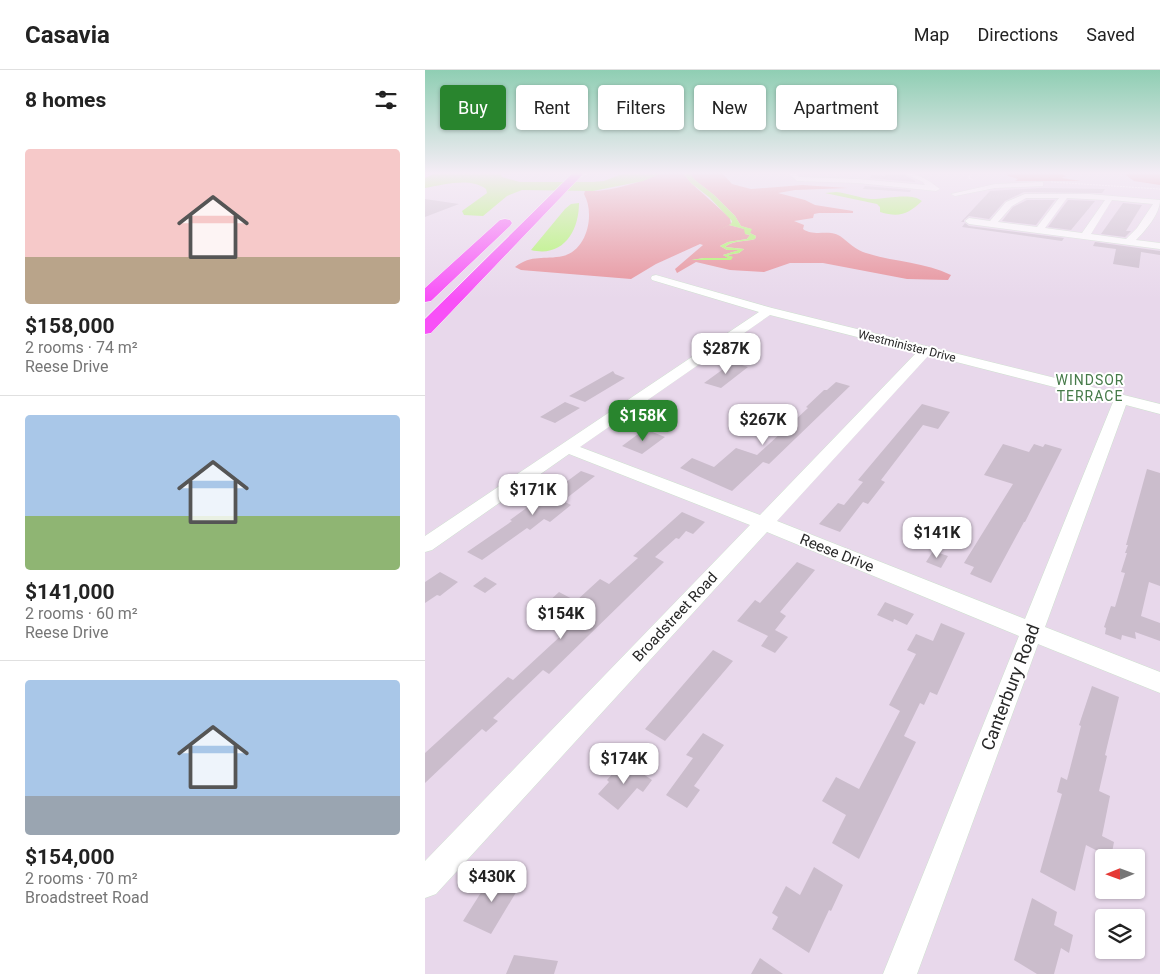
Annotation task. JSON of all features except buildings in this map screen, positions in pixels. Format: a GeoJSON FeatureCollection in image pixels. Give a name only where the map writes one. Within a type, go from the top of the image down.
{"type":"FeatureCollection","features":[{"type":"Feature","properties":{"kind":"main road"},"geometry":{"type":"LineString","coordinates":[[425,329],[538,214]]}},
{"type":"Feature","properties":{"kind":"main road"},"geometry":{"type":"LineString","coordinates":[[425,316],[437,304],[425,298],[513,215]]}},
{"type":"Feature","properties":{"kind":"main road"},"geometry":{"type":"LineString","coordinates":[[459,294],[447,294],[446,292],[487,251],[494,233]]}},
{"type":"Feature","properties":{"kind":"street"},"geometry":{"type":"LineString","coordinates":[[993,224],[1001,214]]}},
{"type":"Feature","properties":{"kind":"street"},"geometry":{"type":"LineString","coordinates":[[1039,230],[1051,214]]}},
{"type":"Feature","properties":{"kind":"street"},"geometry":{"type":"LineString","coordinates":[[1085,236],[1099,214]]}},
{"type":"Feature","properties":{"kind":"street"},"geometry":{"type":"LineString","coordinates":[[1128,242],[1146,229],[1153,214]]}},
{"type":"Feature","properties":{"kind":"street"},"geometry":{"type":"LineString","coordinates":[[969,221],[1160,246]]}},
{"type":"Feature","properties":{"kind":"street","name":"Westminister Drive"},"geometry":{"type":"LineString","coordinates":[[656,278],[768,311],[1160,409]]}},
{"type":"Feature","properties":{"kind":"street"},"geometry":{"type":"LineString","coordinates":[[425,545],[768,311]]}},
{"type":"Feature","properties":{"kind":"street","name":"Broadstreet Road"},"geometry":{"type":"LineString","coordinates":[[425,883],[926,351]]}},
{"type":"Feature","properties":{"kind":"street","name":"Canterbury Road"},"geometry":{"type":"LineString","coordinates":[[900,974],[1121,399]]}},
{"type":"Feature","properties":{"kind":"street","name":"Reese Drive"},"geometry":{"type":"LineString","coordinates":[[568,448],[763,523],[1160,683]]}},
{"type":"Feature","properties":{"kind":"shaded area"},"geometry":{"type":"Polygon","coordinates":[[[464,214],[485,214],[483,216],[464,214]]]}},
{"type":"Feature","properties":{"kind":"shaded area"},"geometry":{"type":"Polygon","coordinates":[[[561,214],[578,214],[572,232],[560,246],[552,250],[531,250],[561,214]]]}},
{"type":"Feature","properties":{"kind":"shaded area"},"geometry":{"type":"Polygon","coordinates":[[[589,214],[726,214],[730,218],[731,224],[712,233],[729,225],[745,229],[745,234],[750,235],[747,239],[728,242],[720,246],[727,250],[740,250],[723,255],[729,258],[692,260],[731,259],[732,257],[727,255],[739,253],[744,249],[725,247],[735,242],[755,239],[756,236],[750,233],[751,229],[741,226],[733,214],[814,214],[813,218],[794,221],[804,225],[803,229],[807,231],[831,233],[840,236],[862,252],[930,267],[951,275],[948,280],[907,279],[823,263],[790,263],[764,272],[730,270],[696,262],[677,273],[675,269],[703,245],[700,244],[656,264],[631,279],[521,270],[515,267],[527,260],[563,256],[572,252],[584,239],[589,214]]]}},
{"type":"Feature","properties":{"kind":"shaded area"},"geometry":{"type":"Polygon","coordinates":[[[725,214],[733,214],[741,226],[752,229],[750,233],[756,236],[755,239],[735,242],[725,247],[744,249],[739,253],[727,255],[733,257],[731,260],[691,260],[728,258],[723,255],[739,250],[727,250],[720,246],[728,242],[747,239],[750,235],[745,234],[744,229],[729,225],[709,234],[731,224],[732,221],[725,214]]]}},
{"type":"Feature","properties":{"kind":"district","name":"WINDSOR TERRACE"},"geometry":{"type":"Point","coordinates":[1090,388]}}]}
